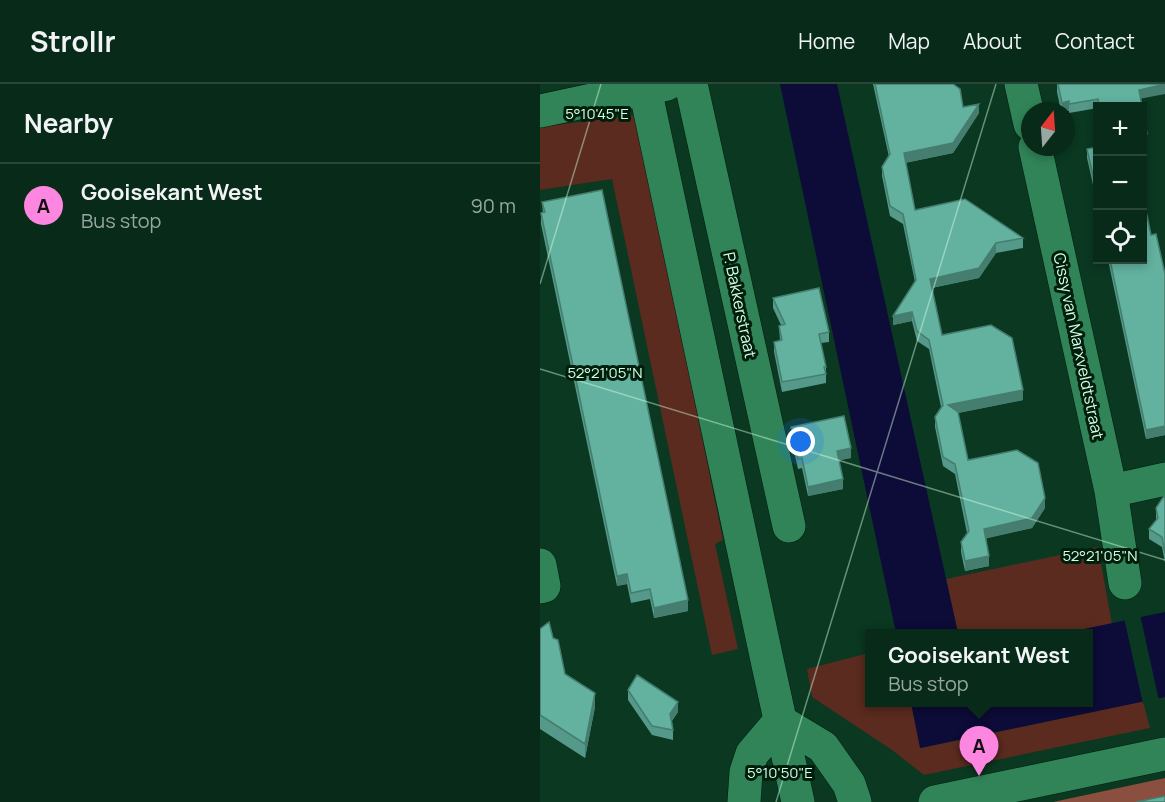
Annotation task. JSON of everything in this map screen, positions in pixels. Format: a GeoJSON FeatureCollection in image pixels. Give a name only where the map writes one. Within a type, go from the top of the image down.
{"type":"FeatureCollection","features":[{"type":"Feature","properties":{"kind":"street","name":"P. Bakkerstraat"},"geometry":{"type":"LineString","coordinates":[[691,84],[789,526]]}},
{"type":"Feature","properties":{"kind":"street"},"geometry":{"type":"LineString","coordinates":[[1021,84],[1025,102]]}},
{"type":"Feature","properties":{"kind":"street"},"geometry":{"type":"LineString","coordinates":[[540,111],[653,86],[798,802]]}},
{"type":"Feature","properties":{"kind":"street","name":"Cissy van Marxveldtstraat"},"geometry":{"type":"LineString","coordinates":[[1037,156],[1111,491],[1125,583]]}},
{"type":"Feature","properties":{"kind":"street"},"geometry":{"type":"LineString","coordinates":[[1111,491],[1165,479]]}},
{"type":"Feature","properties":{"kind":"street"},"geometry":{"type":"LineString","coordinates":[[744,802],[746,772],[752,754],[780,721]]}},
{"type":"Feature","properties":{"kind":"street"},"geometry":{"type":"LineString","coordinates":[[780,721],[823,747],[849,784],[855,802]]}},
{"type":"Feature","properties":{"kind":"street"},"geometry":{"type":"LineString","coordinates":[[935,802],[1165,754]]}},
{"type":"Feature","properties":{"kind":"shaded area"},"geometry":{"type":"Polygon","coordinates":[[[780,84],[837,84],[957,629],[895,629],[780,84]]]}},
{"type":"Feature","properties":{"kind":"shaded area"},"geometry":{"type":"Polygon","coordinates":[[[636,115],[723,540],[715,544],[738,649],[712,655],[612,179],[540,190],[540,127],[636,115]]]}},
{"type":"Feature","properties":{"kind":"shaded area"},"geometry":{"type":"Polygon","coordinates":[[[1098,547],[1112,624],[1086,629],[957,629],[946,579],[1098,547]]]}},
{"type":"Feature","properties":{"kind":"shaded area"},"geometry":{"type":"Polygon","coordinates":[[[1165,612],[1165,697],[920,748],[912,707],[1093,707],[1093,629],[1084,629],[1165,612]]]}},
{"type":"Feature","properties":{"kind":"shaded area"},"geometry":{"type":"Polygon","coordinates":[[[865,654],[865,707],[912,707],[921,748],[1143,701],[1150,728],[924,775],[892,750],[812,697],[807,669],[865,654]]]}},
{"type":"Feature","properties":{"kind":"shaded area"},"geometry":{"type":"Polygon","coordinates":[[[1165,778],[1165,802],[1053,802],[1165,778]]]}},
{"type":"Feature","properties":{"kind":"pier"},"geometry":{"type":"Polygon","coordinates":[[[1140,614],[1159,701],[1143,704],[1124,618],[1140,614]]]}},
{"type":"Feature","properties":{"kind":"building"},"geometry":{"type":"Polygon","coordinates":[[[875,84],[953,84],[960,89],[963,107],[979,104],[953,143],[904,153],[915,210],[965,199],[1023,238],[996,243],[979,268],[930,279],[942,335],[991,325],[1012,338],[1023,390],[948,405],[958,412],[968,460],[1017,450],[1038,463],[1045,498],[1032,518],[984,529],[989,556],[965,561],[961,542],[969,531],[955,464],[943,457],[935,417],[943,405],[929,340],[917,331],[912,312],[893,316],[916,280],[903,214],[890,206],[882,167],[890,154],[875,84]]]}},
{"type":"Feature","properties":{"kind":"building"},"geometry":{"type":"Polygon","coordinates":[[[1058,84],[1165,84],[1139,90],[1141,102],[1098,102],[1098,99],[1075,103],[1062,102],[1058,84]]]}},
{"type":"Feature","properties":{"kind":"building"},"geometry":{"type":"Polygon","coordinates":[[[1093,148],[1093,176],[1087,149],[1093,148]]]}},
{"type":"Feature","properties":{"kind":"building"},"geometry":{"type":"Polygon","coordinates":[[[602,190],[688,600],[654,608],[650,589],[631,593],[627,574],[617,576],[541,213],[545,212],[542,202],[602,190]]]}},
{"type":"Feature","properties":{"kind":"building"},"geometry":{"type":"Polygon","coordinates":[[[1147,215],[1151,235],[1156,234],[1165,274],[1165,426],[1146,430],[1111,264],[1147,264],[1147,215]]]}},
{"type":"Feature","properties":{"kind":"building"},"geometry":{"type":"Polygon","coordinates":[[[819,288],[829,332],[819,334],[826,374],[782,382],[774,342],[782,340],[779,326],[785,324],[773,298],[819,288]]]}},
{"type":"Feature","properties":{"kind":"building"},"geometry":{"type":"Polygon","coordinates":[[[844,416],[851,448],[837,451],[843,479],[808,487],[802,458],[798,459],[791,427],[844,416]]]}},
{"type":"Feature","properties":{"kind":"building"},"geometry":{"type":"Polygon","coordinates":[[[1164,496],[1165,553],[1162,537],[1149,529],[1158,518],[1156,508],[1164,496]]]}},
{"type":"Feature","properties":{"kind":"building"},"geometry":{"type":"Polygon","coordinates":[[[549,622],[553,638],[558,640],[565,674],[595,693],[585,744],[540,715],[540,629],[549,622]]]}},
{"type":"Feature","properties":{"kind":"building"},"geometry":{"type":"Polygon","coordinates":[[[637,675],[678,702],[670,714],[673,730],[652,726],[628,690],[637,675]]]}},
{"type":"Feature","properties":{"kind":"building"},"geometry":{"type":"Polygon","coordinates":[[[1165,796],[1165,802],[1136,802],[1165,796]]]}},
{"type":"Feature","properties":{"kind":"place","name":"Gooisekant West"},"geometry":{"type":"Point","coordinates":[979,776]}}]}
